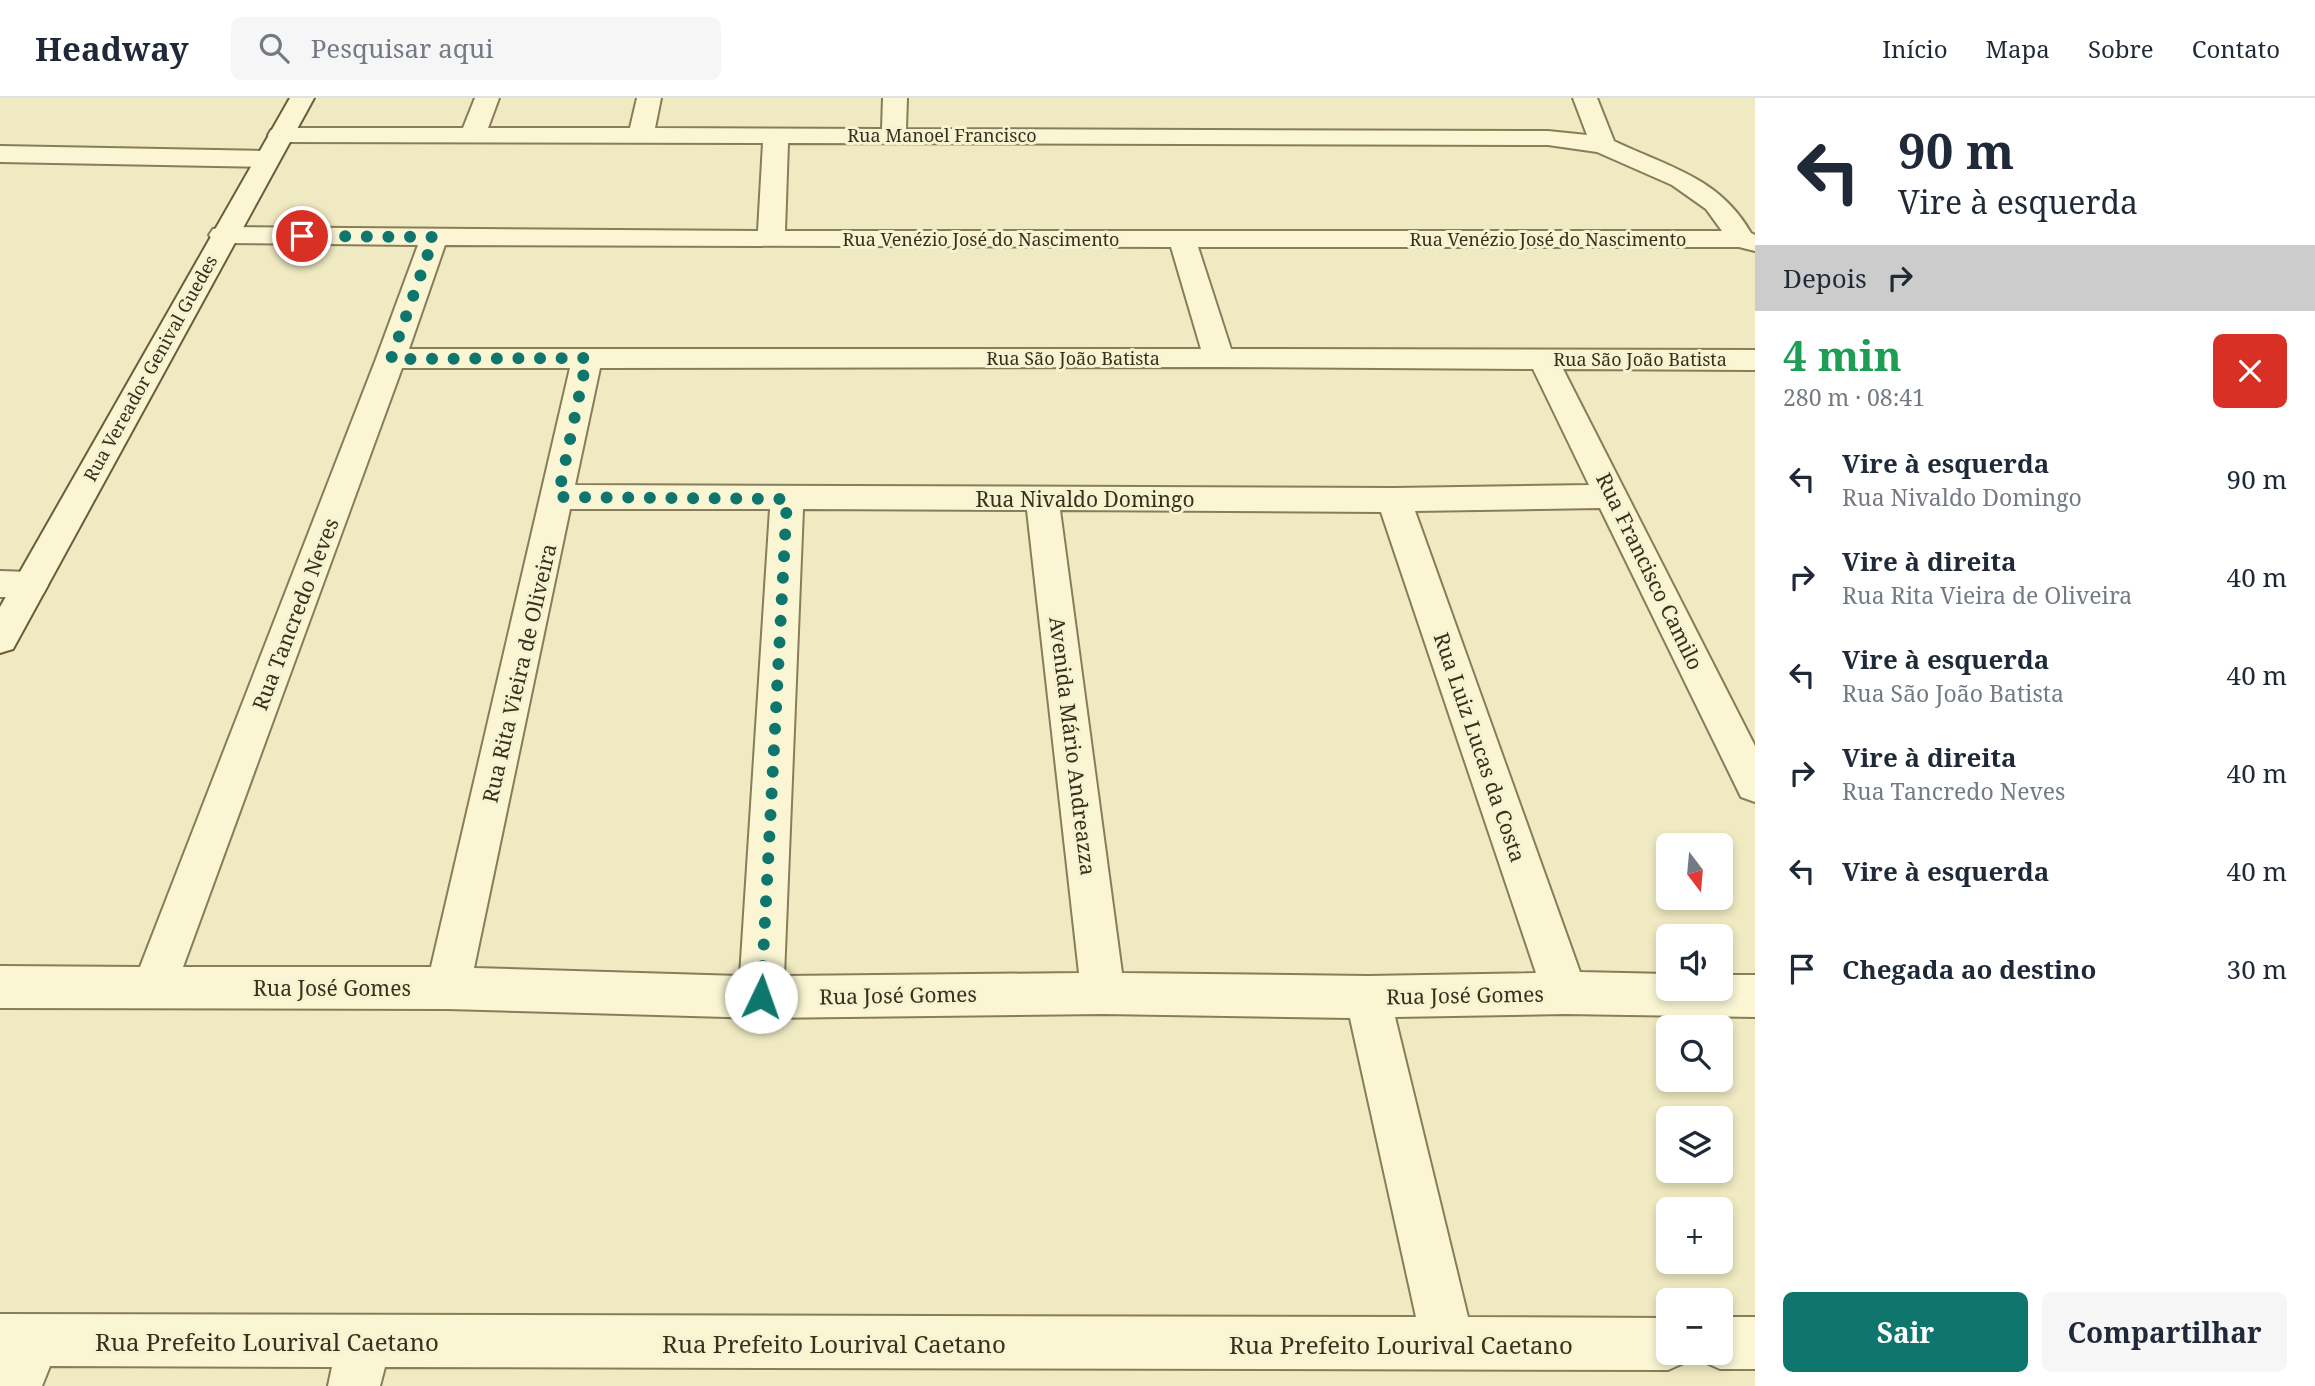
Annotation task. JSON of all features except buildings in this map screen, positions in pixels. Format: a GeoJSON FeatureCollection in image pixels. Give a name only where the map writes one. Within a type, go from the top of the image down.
{"type":"FeatureCollection","features":[{"type":"Feature","properties":{"kind":"street","name":"Rua Vereador Genival Guedes"},"geometry":{"type":"LineString","coordinates":[[0,639],[15,584],[302,98]]}},
{"type":"Feature","properties":{"kind":"street"},"geometry":{"type":"LineString","coordinates":[[472,136],[487,98]]}},
{"type":"Feature","properties":{"kind":"street"},"geometry":{"type":"LineString","coordinates":[[641,136],[649,98]]}},
{"type":"Feature","properties":{"kind":"street"},"geometry":{"type":"LineString","coordinates":[[894,134],[895,98]]}},
{"type":"Feature","properties":{"kind":"street"},"geometry":{"type":"LineString","coordinates":[[1585,98],[1603,145]]}},
{"type":"Feature","properties":{"kind":"street","name":"Rua Manoel Francisco"},"geometry":{"type":"LineString","coordinates":[[280,135],[894,134],[1548,138],[1603,145],[1707,194],[1747,241]]}},
{"type":"Feature","properties":{"kind":"street"},"geometry":{"type":"LineString","coordinates":[[771,239],[776,135]]}},
{"type":"Feature","properties":{"kind":"street"},"geometry":{"type":"LineString","coordinates":[[0,154],[266,159]]}},
{"type":"Feature","properties":{"kind":"street","name":"Rua Venézio José do Nascimento"},"geometry":{"type":"LineString","coordinates":[[223,235],[1747,241]]}},
{"type":"Feature","properties":{"kind":"street","name":"Rua Tancredo Neves"},"geometry":{"type":"LineString","coordinates":[[153,989],[391,359],[434,237]]}},
{"type":"Feature","properties":{"kind":"street"},"geometry":{"type":"LineString","coordinates":[[1182,239],[1219,358]]}},
{"type":"Feature","properties":{"kind":"street","name":"Rua Rita Vieira de Oliveira"},"geometry":{"type":"LineString","coordinates":[[449,988],[587,358]]}},
{"type":"Feature","properties":{"kind":"street","name":"Rua São João Batista"},"geometry":{"type":"LineString","coordinates":[[391,359],[1543,359],[1752,365]]}},
{"type":"Feature","properties":{"kind":"street","name":"Rua Francisco Camilo"},"geometry":{"type":"LineString","coordinates":[[1543,359],[1755,785]]}},
{"type":"Feature","properties":{"kind":"street","name":"Rua Nivaldo Domingo"},"geometry":{"type":"LineString","coordinates":[[558,497],[1394,500],[1613,496]]}},
{"type":"Feature","properties":{"kind":"street","name":"Avenida Mário Andreazza"},"geometry":{"type":"LineString","coordinates":[[1042,498],[1103,993]]}},
{"type":"Feature","properties":{"kind":"street"},"geometry":{"type":"LineString","coordinates":[[761,997],[787,499]]}},
{"type":"Feature","properties":{"kind":"street","name":"Rua Luiz Lucas da Costa"},"geometry":{"type":"LineString","coordinates":[[1394,500],[1565,993]]}},
{"type":"Feature","properties":{"kind":"street","name":"Rua José Gomes"},"geometry":{"type":"LineString","coordinates":[[0,987],[449,988],[761,997],[1103,993],[1368,997],[1565,993],[1755,996]]}},
{"type":"Feature","properties":{"kind":"street"},"geometry":{"type":"LineString","coordinates":[[1368,997],[1448,1344]]}},
{"type":"Feature","properties":{"kind":"street","name":"Rua Prefeito Lourival Caetano"},"geometry":{"type":"LineString","coordinates":[[16,1356],[359,1364],[1448,1344],[1656,1343]]}},
{"type":"Feature","properties":{"kind":"street"},"geometry":{"type":"LineString","coordinates":[[1733,1343],[1755,1343]]}},
{"type":"Feature","properties":{"kind":"route"},"geometry":{"type":"LineString","coordinates":[[302,236],[434,237],[391,359],[587,358],[558,497],[787,499],[761,997]]}}]}
